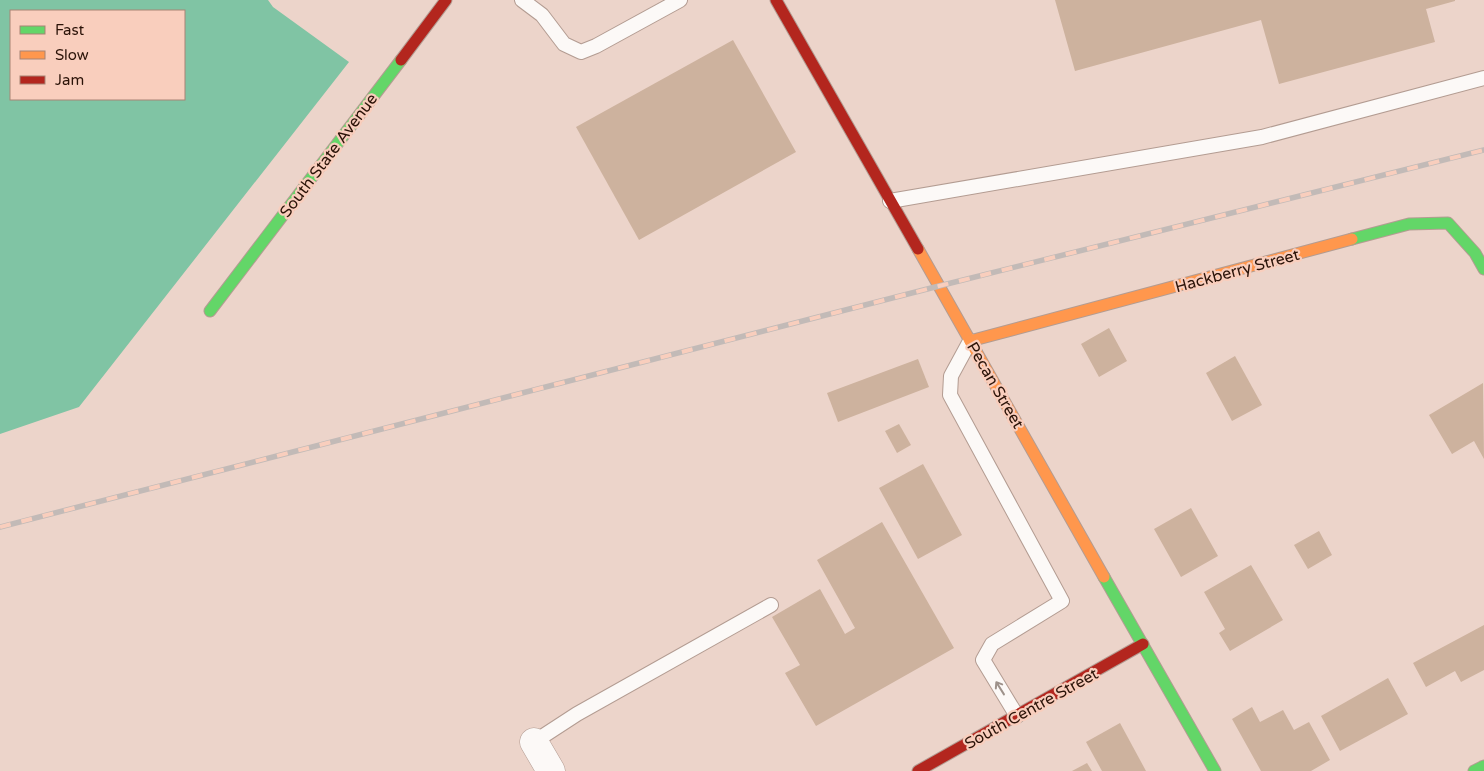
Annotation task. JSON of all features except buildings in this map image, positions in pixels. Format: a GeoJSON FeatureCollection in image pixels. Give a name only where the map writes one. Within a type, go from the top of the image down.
{"type":"FeatureCollection","features":[{"type":"Feature","properties":{"kind":"street","name":"South State Avenue"},"geometry":{"type":"LineString","coordinates":[[210,311],[446,0]]}},
{"type":"Feature","properties":{"kind":"street","name":"Pecan Street"},"geometry":{"type":"LineString","coordinates":[[776,0],[1215,771]]}},
{"type":"Feature","properties":{"kind":"street","name":"Hackberry Street"},"geometry":{"type":"LineString","coordinates":[[970,341],[1409,224],[1448,223],[1474,253],[1484,269]]}},
{"type":"Feature","properties":{"kind":"street","name":"South Centre Street"},"geometry":{"type":"LineString","coordinates":[[918,771],[1143,644]]}},
{"type":"Feature","properties":{"kind":"street"},"geometry":{"type":"LineString","coordinates":[[534,742],[551,771]]}},
{"type":"Feature","properties":{"kind":"street"},"geometry":{"type":"LineString","coordinates":[[1474,771],[1484,766]]}},
{"type":"Feature","properties":{"kind":"lane"},"geometry":{"type":"LineString","coordinates":[[522,0],[542,15],[564,44],[581,52],[596,46],[680,0]]}},
{"type":"Feature","properties":{"kind":"lane"},"geometry":{"type":"LineString","coordinates":[[890,201],[1262,137],[1484,78]]}},
{"type":"Feature","properties":{"kind":"lane"},"geometry":{"type":"LineString","coordinates":[[970,341],[951,376],[950,395],[1062,601],[992,644],[983,660],[1017,716]]}},
{"type":"Feature","properties":{"kind":"lane"},"geometry":{"type":"LineString","coordinates":[[534,742],[577,714],[771,605]]}},
{"type":"Feature","properties":{"kind":"green space"},"geometry":{"type":"Polygon","coordinates":[[[0,0],[268,0],[273,7],[349,62],[79,407],[0,434],[0,0]]]}},
{"type":"Feature","properties":{"kind":"railway"},"geometry":{"type":"LineString","coordinates":[[0,527],[939,286],[1484,150]]}},
{"type":"Feature","properties":{"kind":"traffic: fast"},"geometry":{"type":"LineString","coordinates":[[210,311],[401,60]]}},
{"type":"Feature","properties":{"kind":"traffic: fast"},"geometry":{"type":"LineString","coordinates":[[1352,239],[1409,224],[1448,223],[1475,253],[1484,269]]}},
{"type":"Feature","properties":{"kind":"traffic: fast"},"geometry":{"type":"LineString","coordinates":[[1104,577],[1215,771]]}},
{"type":"Feature","properties":{"kind":"traffic: fast"},"geometry":{"type":"LineString","coordinates":[[1474,771],[1484,766]]}},
{"type":"Feature","properties":{"kind":"traffic: slow"},"geometry":{"type":"LineString","coordinates":[[970,341],[1352,239]]}},
{"type":"Feature","properties":{"kind":"traffic: slow"},"geometry":{"type":"LineString","coordinates":[[918,249],[1104,577]]}},
{"type":"Feature","properties":{"kind":"traffic: jam"},"geometry":{"type":"LineString","coordinates":[[401,60],[446,0]]}},
{"type":"Feature","properties":{"kind":"traffic: jam"},"geometry":{"type":"LineString","coordinates":[[776,0],[918,249]]}},
{"type":"Feature","properties":{"kind":"traffic: jam"},"geometry":{"type":"LineString","coordinates":[[918,771],[1143,644]]}}]}
